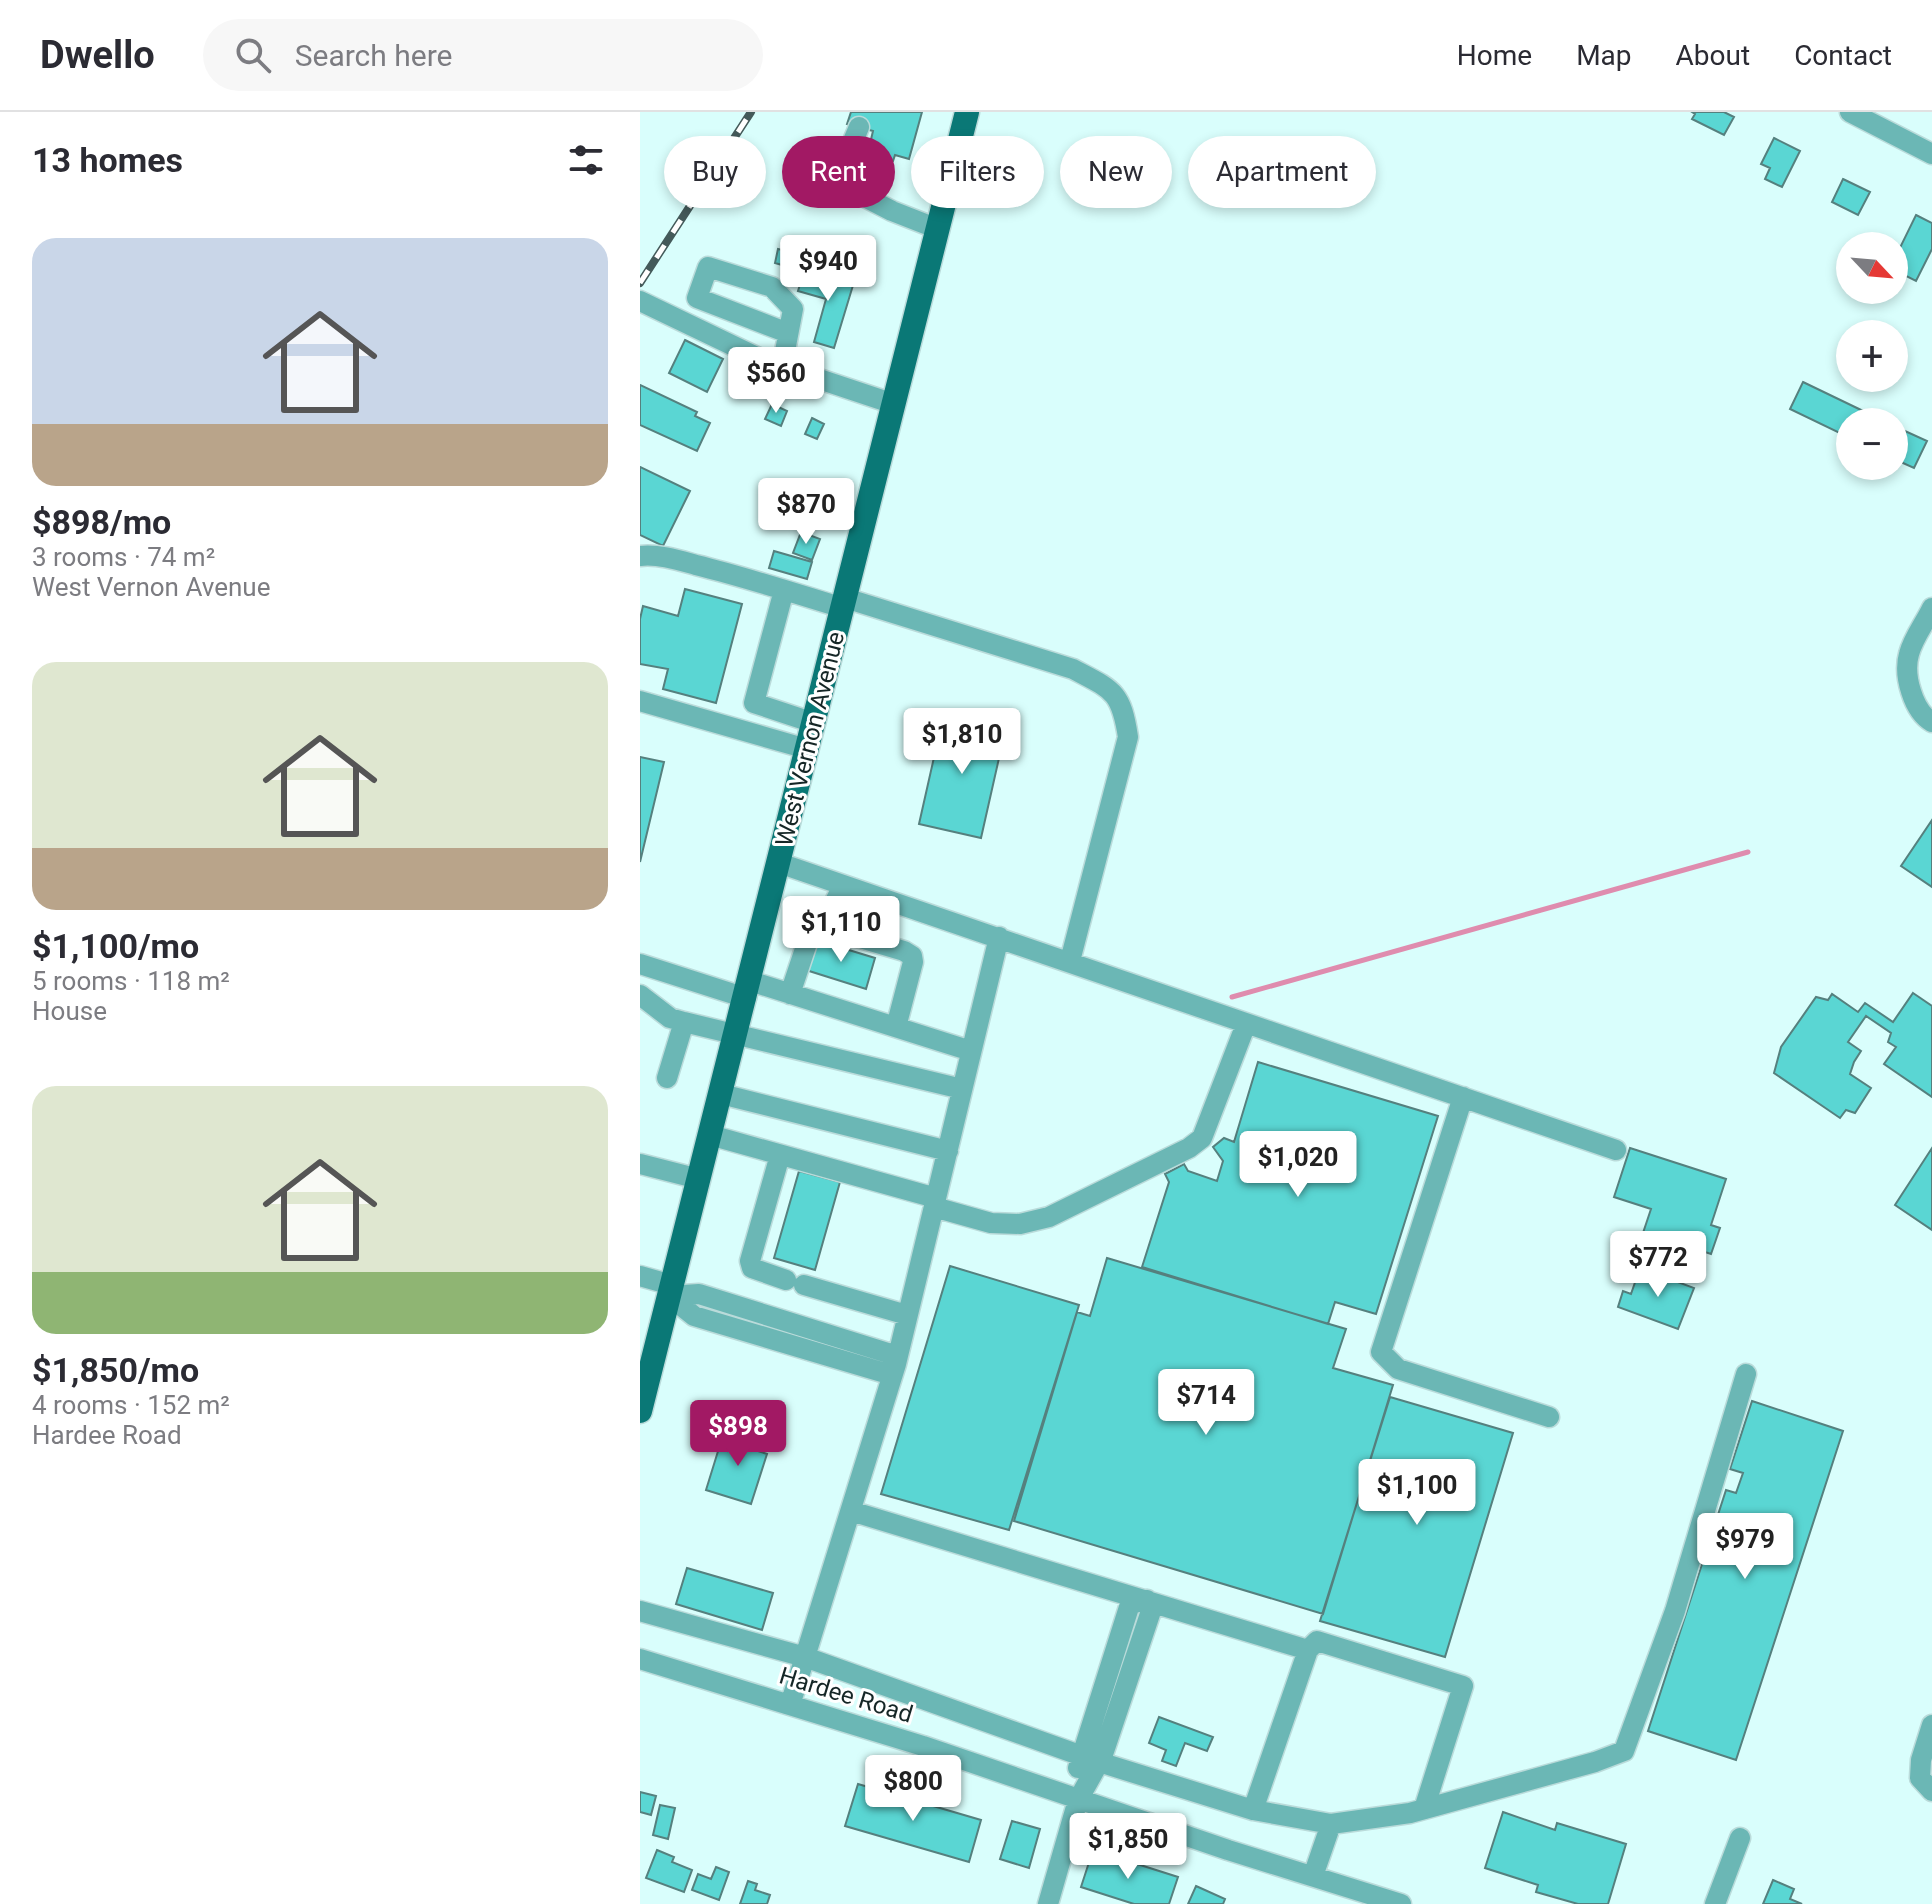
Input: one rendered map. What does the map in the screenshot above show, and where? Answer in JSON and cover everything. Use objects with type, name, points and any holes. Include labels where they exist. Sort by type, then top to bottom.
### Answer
[{"type":"main road","name":"West Vernon Avenue","points":[[641,1400],[646,1359],[670,1290],[748,990],[967,112]]},
{"type":"street","points":[[1850,112],[1932,154]]},
{"type":"street","points":[[859,127],[830,179],[892,211],[938,229]]},
{"type":"street","points":[[782,367],[793,309],[772,287],[708,267],[697,298],[788,333]]},
{"type":"street","points":[[640,301],[782,367],[894,404]]},
{"type":"street","points":[[640,556],[673,559],[844,603],[1073,669],[1105,686],[1123,706],[1128,737],[1070,961]]},
{"type":"street","points":[[784,590],[754,703],[814,723]]},
{"type":"street","points":[[1932,608],[1908,655],[1909,685],[1923,717],[1932,722]]},
{"type":"street","points":[[640,701],[807,749]]},
{"type":"street","points":[[779,863],[1616,1150]]},
{"type":"street","points":[[790,994],[809,937],[823,927],[843,885]]},
{"type":"street","points":[[823,927],[912,956],[896,1027]]},
{"type":"street","points":[[790,1705],[896,1364],[999,937]]},
{"type":"street","points":[[640,964],[748,990],[790,994],[971,1051]]},
{"type":"street","points":[[640,996],[670,1018],[962,1089]]},
{"type":"street","points":[[667,1078],[684,1022]]},
{"type":"street","points":[[710,1135],[991,1223],[1020,1224],[1049,1217],[1189,1148],[1202,1138],[1246,1024]]},
{"type":"street","points":[[721,1094],[948,1151]]},
{"type":"street","points":[[1463,1097],[1381,1352],[1398,1369],[1549,1417]]},
{"type":"street","points":[[780,1155],[750,1261],[752,1268],[907,1315]]},
{"type":"street","points":[[640,1164],[699,1179]]},
{"type":"street","points":[[640,1276],[670,1290],[694,1316],[885,1373],[896,1364]]},
{"type":"street","points":[[640,1611],[805,1657],[1090,1758],[1253,1810],[1331,1824],[1424,1809],[1595,1762],[1624,1751],[1675,1611],[1746,1374]]},
{"type":"street","points":[[851,1511],[1308,1650]]},
{"type":"street","points":[[1048,1904],[1090,1758],[1151,1611],[1147,1600]]},
{"type":"street","points":[[1253,1810],[1308,1650],[1317,1641],[1463,1686],[1424,1809]]},
{"type":"street","name":"Hardee Road","points":[[640,1659],[923,1746],[1078,1800],[1401,1904]]},
{"type":"street","points":[[1932,1725],[1921,1760],[1920,1778],[1932,1791]]},
{"type":"street","points":[[1313,1876],[1331,1824]]},
{"type":"street","points":[[1715,1904],[1740,1838]]},
{"type":"building","points":[[851,112],[922,112],[915,136],[911,136],[909,159],[895,155],[895,136],[872,136],[873,131],[847,124]]},
{"type":"building","points":[[1692,112],[1724,112],[1734,117],[1724,135],[1692,119],[1695,114]]},
{"type":"building","points":[[1774,138],[1800,151],[1782,187],[1765,179],[1770,168],[1761,164]]},
{"type":"building","points":[[1843,179],[1870,192],[1858,215],[1832,202]]},
{"type":"building","points":[[1916,215],[1932,223],[1932,249],[1916,281],[1908,277],[1908,232]]},
{"type":"building","points":[[778,249],[800,254],[796,269],[775,263]]},
{"type":"building","points":[[805,268],[854,282],[834,348],[814,342],[826,299],[798,291]]},
{"type":"building","points":[[685,340],[723,359],[707,392],[669,373]]},
{"type":"building","points":[[1803,382],[1857,408],[1836,408],[1836,431],[1790,409]]},
{"type":"building","points":[[640,385],[697,412],[695,416],[710,423],[697,451],[640,425]]},
{"type":"building","points":[[772,404],[787,411],[781,426],[765,419]]},
{"type":"building","points":[[812,418],[824,424],[817,439],[805,434]]},
{"type":"building","points":[[1908,432],[1927,441],[1914,468],[1908,465]]},
{"type":"building","points":[[640,467],[690,491],[663,546],[640,535]]},
{"type":"building","points":[[801,532],[820,539],[812,560],[793,553]]},
{"type":"building","points":[[774,551],[812,562],[807,579],[769,568]]},
{"type":"building","points":[[685,589],[742,604],[716,703],[663,689],[668,669],[640,664],[643,606],[678,616]]},
{"type":"building","points":[[944,713],[1006,727],[981,838],[919,824]]},
{"type":"building","points":[[640,757],[664,762],[640,862]]},
{"type":"building","points":[[1932,820],[1932,887],[1901,866]]},
{"type":"building","points":[[816,940],[875,958],[866,989],[806,970]]},
{"type":"building","points":[[1913,993],[1932,1006],[1932,1097],[1884,1064],[1896,1047],[1888,1042],[1891,1033],[1866,1016],[1848,1042],[1861,1051],[1850,1074],[1871,1088],[1855,1113],[1846,1110],[1840,1118],[1774,1073],[1781,1047],[1816,997],[1828,1000],[1832,994],[1858,1012],[1865,1003],[1893,1022]]},
{"type":"building","points":[[1258,1062],[1438,1116],[1376,1314],[1335,1302],[1328,1324],[1142,1267],[1169,1182],[1165,1174],[1184,1164],[1188,1171],[1217,1181],[1223,1161],[1213,1147],[1224,1138],[1234,1142]]},
{"type":"building","points":[[1630,1148],[1726,1179],[1711,1225],[1720,1228],[1711,1254],[1696,1249],[1687,1275],[1635,1257],[1651,1209],[1614,1197]]},
{"type":"building","points":[[1932,1148],[1932,1230],[1895,1205]]},
{"type":"building","points":[[799,1171],[840,1182],[815,1270],[774,1258]]},
{"type":"building","points":[[1107,1258],[1346,1329],[1333,1368],[1393,1385],[1323,1614],[1014,1521],[1077,1312],[1090,1316]]},
{"type":"building","points":[[950,1266],[1079,1305],[1009,1530],[881,1494]]},
{"type":"building","points":[[1640,1268],[1694,1288],[1678,1329],[1618,1307],[1623,1291],[1631,1294]]},
{"type":"building","points":[[1390,1397],[1513,1433],[1445,1657],[1320,1621]]},
{"type":"building","points":[[1752,1401],[1843,1431],[1736,1760],[1648,1731],[1726,1490],[1736,1493],[1743,1473],[1730,1469]]},
{"type":"building","points":[[735,1424],[755,1430],[749,1448],[767,1454],[751,1504],[706,1490],[719,1448],[727,1451]]},
{"type":"building","points":[[687,1568],[773,1593],[762,1630],[676,1604]]},
{"type":"building","points":[[1159,1717],[1213,1737],[1207,1751],[1185,1743],[1176,1766],[1162,1761],[1166,1750],[1149,1743]]},
{"type":"building","points":[[858,1784],[981,1820],[969,1862],[845,1826]]},
{"type":"building","points":[[640,1792],[656,1796],[651,1815],[640,1812]]},
{"type":"building","points":[[660,1805],[675,1808],[668,1839],[653,1835]]},
{"type":"building","points":[[1503,1812],[1555,1830],[1557,1823],[1626,1844],[1608,1904],[1578,1904],[1536,1892],[1538,1885],[1485,1868]]},
{"type":"building","points":[[1012,1821],[1040,1829],[1029,1868],[1000,1859]]},
{"type":"building","points":[[657,1850],[674,1857],[672,1862],[692,1870],[684,1892],[646,1878]]},
{"type":"building","points":[[1093,1850],[1178,1877],[1169,1904],[1134,1904],[1081,1887]]},
{"type":"building","points":[[716,1867],[729,1872],[719,1900],[692,1890],[698,1874],[711,1879]]},
{"type":"building","points":[[1773,1880],[1794,1889],[1790,1899],[1802,1904],[1763,1904]]},
{"type":"building","points":[[748,1881],[757,1884],[755,1890],[770,1895],[767,1904],[740,1904]]},
{"type":"building","points":[[1196,1886],[1225,1899],[1223,1904],[1188,1904]]},
{"type":"waterway","points":[[1232,997],[1748,852]]},
{"type":"railway","points":[[640,283],[751,112]]}]
